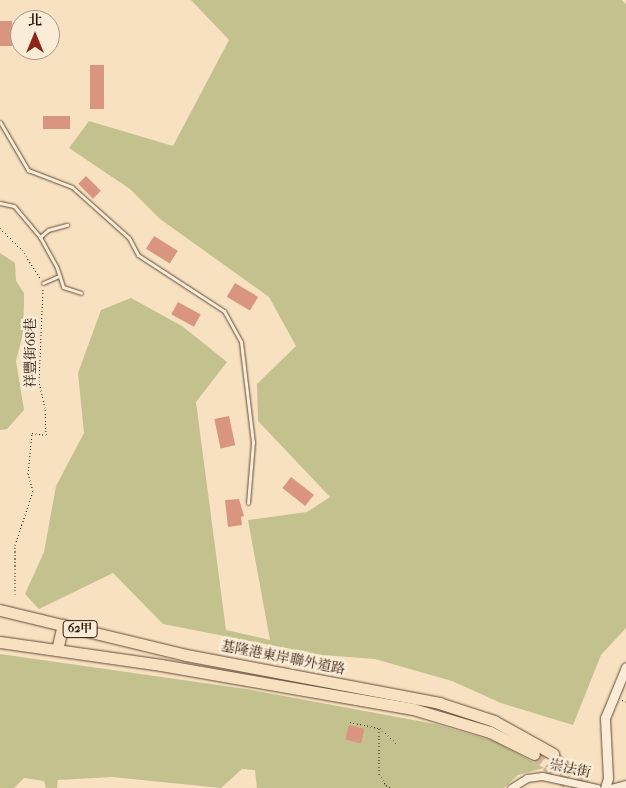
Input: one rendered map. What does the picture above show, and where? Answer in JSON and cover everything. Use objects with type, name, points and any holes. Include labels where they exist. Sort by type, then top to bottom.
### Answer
[{"type":"highway","name":"基隆港東岸聯外道路","points":[[0,610],[311,685],[438,709],[492,726],[552,754]]},
{"type":"highway","points":[[57,650],[63,625]]},
{"type":"highway","name":"基隆港東岸聯外道路","points":[[0,642],[311,685]]},
{"type":"highway","name":"基隆港東岸聯外道路","points":[[492,726],[534,754]]},
{"type":"street","points":[[605,788],[608,778],[605,718],[626,667]]},
{"type":"street","name":"崇法街","points":[[511,788],[528,778],[542,776],[597,788]]},
{"type":"street","points":[[611,788],[622,786]]},
{"type":"lane","points":[[0,122],[28,170],[72,188],[129,238],[138,255],[224,311],[241,342],[253,442],[248,503]]},
{"type":"lane","points":[[0,203],[14,206],[40,237],[59,276],[62,287],[81,292]]},
{"type":"lane","points":[[40,237],[48,230],[68,225]]},
{"type":"lane","points":[[43,284],[59,276]]},
{"type":"path","points":[[0,228],[22,250],[43,284]]},
{"type":"path","name":"祥豐街68巷","points":[[15,594],[15,545],[33,491],[28,468],[32,433],[46,434],[45,408],[39,381],[43,284]]},
{"type":"path","points":[[350,722],[379,728],[396,743]]},
{"type":"path","points":[[379,728],[379,774],[386,785],[391,788]]},
{"type":"shaded area","points":[[191,0],[622,0],[626,4],[626,628],[601,655],[573,725],[501,703],[452,681],[375,659],[322,655],[163,624],[113,573],[39,609],[25,594],[44,552],[56,486],[84,433],[78,373],[101,310],[131,298],[182,326],[227,362],[196,402],[226,630],[270,640],[248,520],[307,512],[330,497],[258,421],[257,384],[296,346],[269,297],[160,219],[130,189],[69,148],[89,121],[173,146],[229,40]]},
{"type":"shaded area","points":[[0,253],[15,263],[16,281],[24,293],[23,333],[16,361],[24,410],[7,429],[0,430]]},
{"type":"shaded area","points":[[0,654],[246,689],[435,724],[494,741],[544,768],[518,775],[504,788],[257,788],[255,770],[242,769],[221,788],[112,777],[58,780],[57,788],[46,788],[44,781],[24,778],[14,788],[0,788]]},
{"type":"building","points":[[0,21],[10,21],[10,46],[0,46]]},
{"type":"building","points":[[90,65],[104,65],[104,109],[90,109]]},
{"type":"building","points":[[43,116],[70,116],[70,129],[43,129]]},
{"type":"building","points":[[86,176],[101,191],[93,199],[78,184]]},
{"type":"building","points":[[154,236],[178,251],[170,264],[146,249]]},
{"type":"building","points":[[235,283],[258,297],[250,311],[227,297]]},
{"type":"building","points":[[178,302],[201,315],[194,327],[171,314]]},
{"type":"building","points":[[229,416],[235,445],[221,448],[214,419]]},
{"type":"building","points":[[291,477],[314,495],[305,506],[282,488]]},
{"type":"building","points":[[239,499],[244,516],[241,517],[242,525],[228,527],[225,500]]},
{"type":"building","points":[[349,725],[365,729],[361,743],[345,740]]},
{"type":"tunnel","points":[[534,754],[572,788]]},
{"type":"tunnel","points":[[553,754],[589,788]]}]
